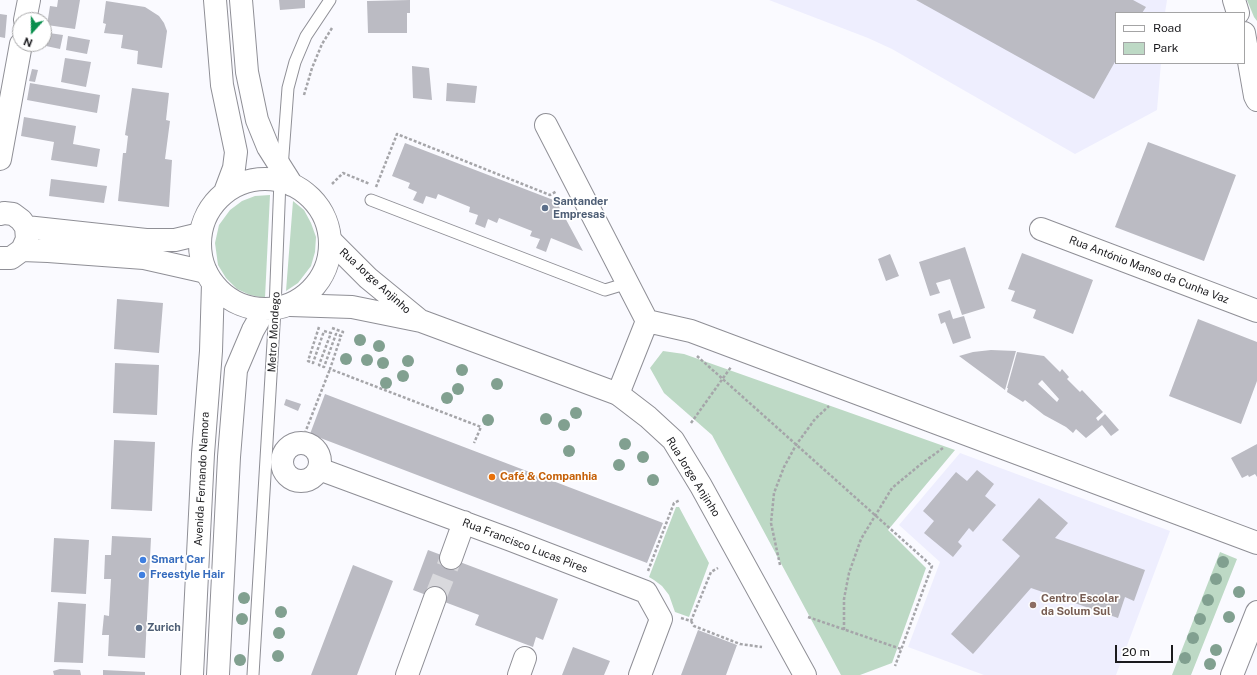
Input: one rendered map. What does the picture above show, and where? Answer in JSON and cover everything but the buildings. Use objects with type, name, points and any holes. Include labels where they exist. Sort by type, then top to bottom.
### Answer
[{"type":"street","points":[[27,12],[29,0]]},
{"type":"street","name":"Avenida Fernando Namora","points":[[215,0],[222,85],[236,152],[234,168],[225,192]]},
{"type":"street","points":[[218,675],[229,457],[236,370],[253,330],[277,308],[304,297],[316,285],[325,271],[329,256],[330,240],[328,226],[323,213],[314,201],[285,178],[268,147],[257,120],[247,72],[241,0]]},
{"type":"street","points":[[1234,0],[1238,12]]},
{"type":"street","points":[[1245,27],[1257,41]]},
{"type":"street","points":[[1245,39],[1257,100]]},
{"type":"street","points":[[0,159],[20,52]]},
{"type":"street","points":[[546,125],[647,321],[618,394]]},
{"type":"street","name":"Avenida Fernando Namora","points":[[192,675],[203,454],[211,351],[209,278],[200,253],[200,234],[205,218],[213,204],[225,192],[242,183],[254,180],[285,178]]},
{"type":"street","points":[[0,214],[13,214],[20,220],[26,227],[28,239],[22,250],[11,258],[0,258]]},
{"type":"street","points":[[26,227],[146,240],[175,240],[200,234]]},
{"type":"street","name":"Rua António Manso da Cunha Vaz","points":[[1041,229],[1257,311]]},
{"type":"street","name":"Rua Jorge Anjinho","points":[[330,240],[368,278],[421,321]]},
{"type":"street","points":[[22,250],[144,258],[209,278]]},
{"type":"street","name":"Avenida Fernando Namora","points":[[209,278],[227,297],[245,306],[277,308]]},
{"type":"street","name":"Rua Jorge Anjinho","points":[[277,308],[352,307],[421,321],[618,394],[648,417],[672,440],[701,486],[805,675]]},
{"type":"street","points":[[647,321],[699,334],[1257,543]]},
{"type":"street","points":[[302,443],[309,444],[315,448],[319,454],[319,469],[316,475],[310,479],[296,481],[285,473],[282,466],[282,459],[288,447],[294,444],[302,443]]},
{"type":"street","name":"Rua Francisco Lucas Pires","points":[[319,469],[464,522],[646,592],[661,619]]},
{"type":"street","points":[[450,558],[464,522]]},
{"type":"street","points":[[406,675],[435,598]]},
{"type":"street","points":[[1232,675],[1257,612]]},
{"type":"street","points":[[640,675],[661,619]]},
{"type":"lane","name":"Metro Mondego","points":[[253,675],[285,178],[288,88],[295,62],[306,36],[330,0]]},
{"type":"lane","points":[[371,200],[605,290],[628,283]]},
{"type":"path","points":[[304,98],[312,68],[322,44],[333,25]]},
{"type":"path","points":[[371,200],[397,134],[550,195]]},
{"type":"path","points":[[332,184],[343,173],[376,187]]},
{"type":"path","points":[[320,325],[308,360],[313,363],[324,331],[331,333],[319,365],[324,366],[336,334],[341,336]]},
{"type":"path","points":[[302,443],[343,332]]},
{"type":"path","points":[[691,351],[932,566],[895,666]]},
{"type":"path","points":[[691,423],[731,366]]},
{"type":"path","points":[[330,369],[481,427],[474,444]]},
{"type":"path","points":[[780,564],[771,524],[774,493],[784,467],[796,445],[815,419],[831,403]]},
{"type":"path","points":[[844,630],[844,599],[849,573],[861,538],[892,488],[946,446]]},
{"type":"path","points":[[641,590],[674,503],[680,500]]},
{"type":"path","points":[[691,621],[711,572],[718,568]]},
{"type":"path","points":[[661,619],[672,614],[691,621],[694,626],[740,644],[762,647]]},
{"type":"path","points":[[808,617],[901,649]]},
{"type":"shaded area","points":[[769,0],[1167,0],[1165,12],[1115,12],[1115,64],[1161,64],[1157,110],[1075,154],[892,49],[868,38]]},
{"type":"shaded area","name":"Centro Escolar da Solum Sul","points":[[960,453],[1170,531],[1116,675],[984,675],[908,647],[940,562],[899,525]]},
{"type":"green space","points":[[1247,0],[1257,0],[1257,21],[1254,17]]},
{"type":"green space","points":[[270,195],[265,298],[250,295],[237,289],[226,278],[218,265],[215,243],[219,225],[230,210],[242,201],[255,196]]},
{"type":"green space","points":[[293,201],[304,210],[311,223],[316,237],[315,252],[311,266],[298,283],[286,291]]},
{"type":"green space","points":[[663,351],[684,354],[955,450],[888,530],[926,568],[892,663],[860,675],[841,675],[712,435],[664,393],[650,368]]},
{"type":"green space","points":[[676,507],[679,507],[709,563],[689,617],[675,612],[669,595],[662,586],[649,577]]},
{"type":"green space","points":[[1220,552],[1237,559],[1191,675],[1172,675]]},
{"type":"tunnel","points":[[435,598],[451,558]]},
{"type":"place","name":"Santander Empresas","points":[[545,208]]},
{"type":"place","name":"Café & Companhia","points":[[492,477]]},
{"type":"place","name":"Smart Car","points":[[143,560]]},
{"type":"place","name":"Freestyle Hair","points":[[142,575]]},
{"type":"place","name":"Centro Escolar da Solum Sul","points":[[1033,605]]},
{"type":"place","name":"Zurich","points":[[139,628]]}]
